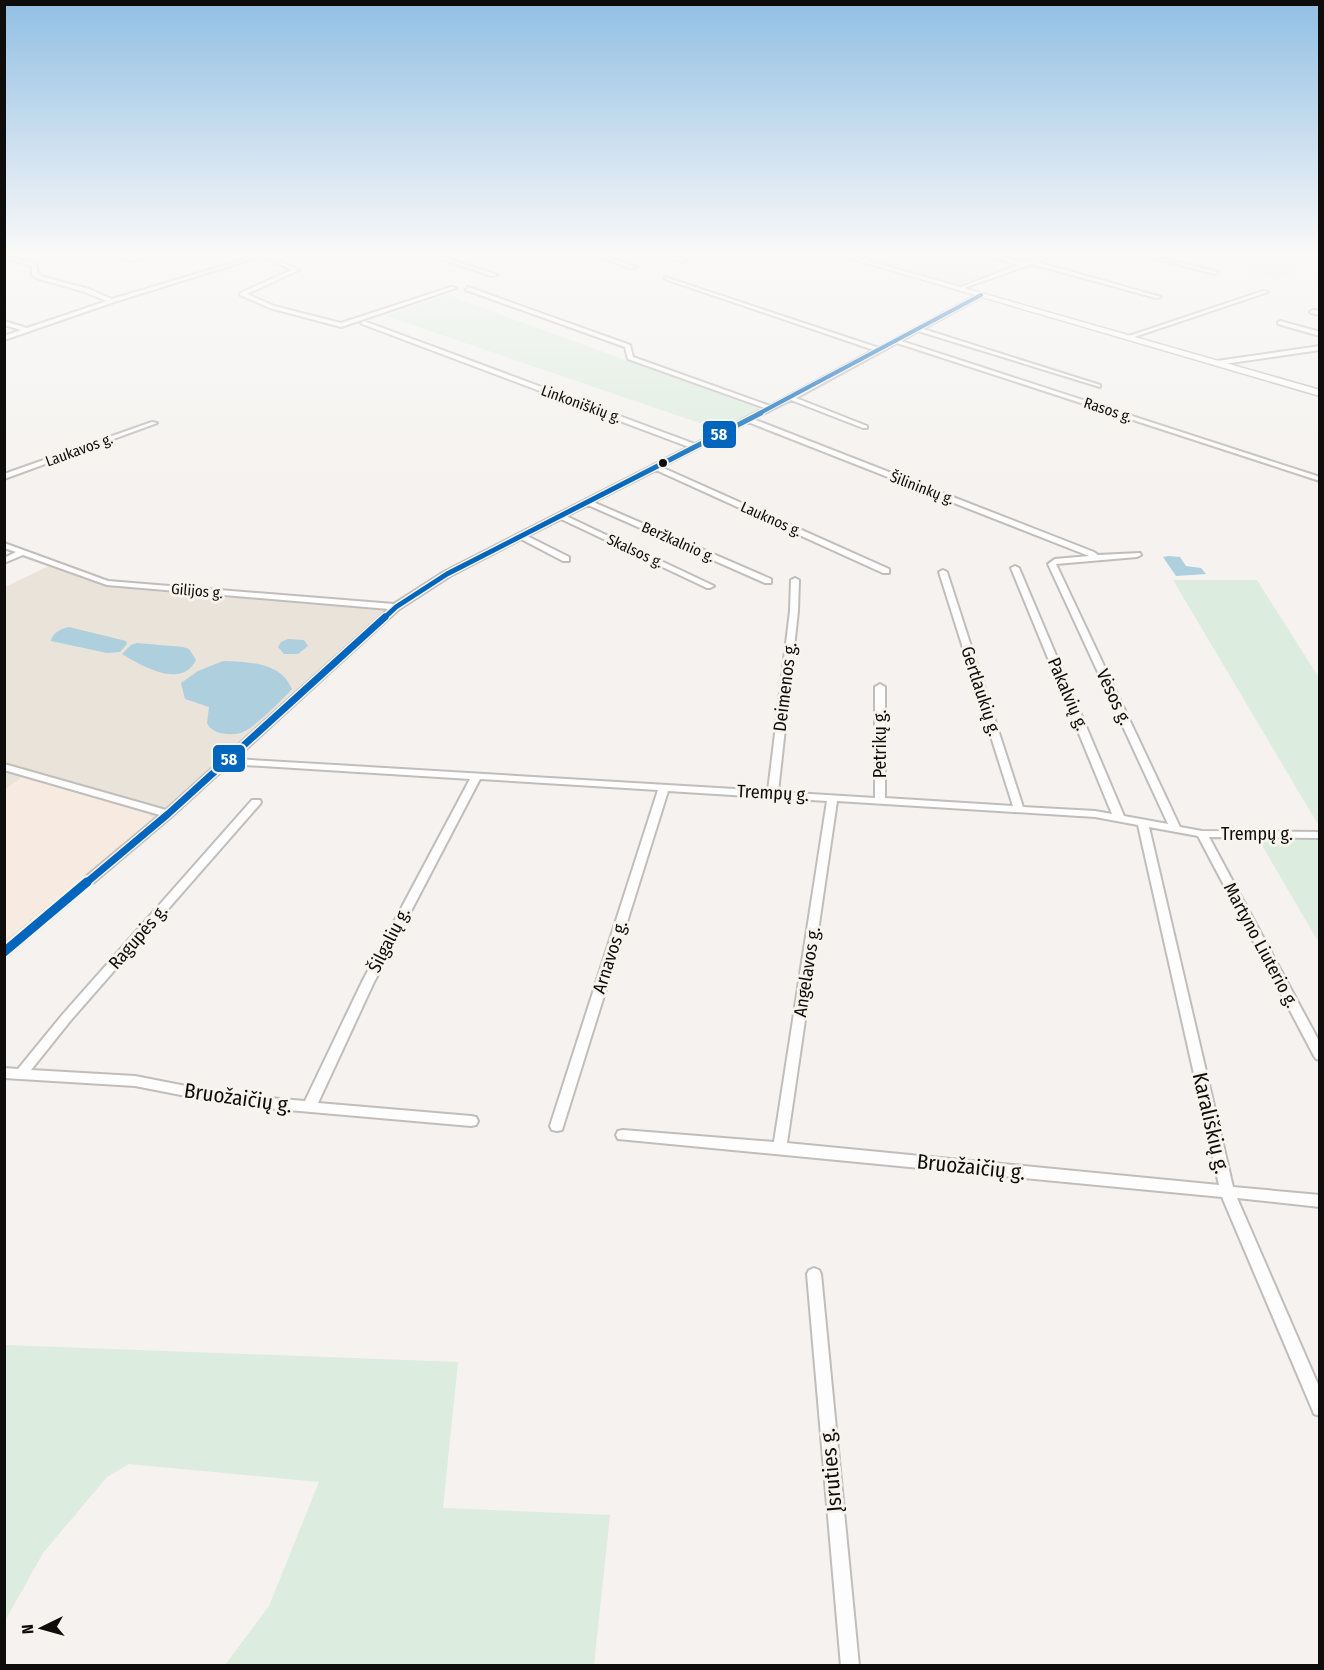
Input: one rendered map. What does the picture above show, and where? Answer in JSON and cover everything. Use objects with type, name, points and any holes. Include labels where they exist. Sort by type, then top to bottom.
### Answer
[{"type":"main road","points":[[1118,334],[1320,393]]},
{"type":"street","name":"Linkoniškių g.","points":[[393,334],[696,447]]},
{"type":"street","points":[[593,334],[627,346],[630,358],[770,408]]},
{"type":"street","points":[[832,334],[879,350]]},
{"type":"street","points":[[4,952],[168,814],[396,607],[447,574],[749,420],[909,334]]},
{"type":"street","points":[[933,334],[1098,386]]},
{"type":"street","points":[[1129,337],[1138,334]]},
{"type":"street","name":"Rasos g.","points":[[897,341],[1320,479]]},
{"type":"street","points":[[1217,363],[1320,348]]},
{"type":"street","points":[[791,398],[865,427]]},
{"type":"street","name":"Šilininkų g.","points":[[749,420],[1095,557]]},
{"type":"street","name":"Laukavos g.","points":[[4,477],[154,423]]},
{"type":"street","name":"Lauknos g.","points":[[656,467],[886,571]]},
{"type":"street","name":"Beržkalnio g.","points":[[588,502],[768,581]]},
{"type":"street","name":"Skalsos g.","points":[[561,516],[710,586]]},
{"type":"street","points":[[521,536],[566,559]]},
{"type":"street","name":"Gilijos g.","points":[[4,545],[107,583],[396,607]]},
{"type":"street","points":[[4,561],[22,552]]},
{"type":"street","points":[[1095,557],[1137,555]]},
{"type":"street","name":"Vėsos g.","points":[[1095,557],[1055,561],[1052,564],[1176,830]]},
{"type":"street","name":"Pakalvių g.","points":[[1015,568],[1120,820]]},
{"type":"street","name":"Gertlaukių g.","points":[[943,572],[1019,809]]},
{"type":"street","name":"Deimenos g.","points":[[773,794],[794,611],[795,580]]},
{"type":"street","name":"Petrikų g.","points":[[880,687],[880,800]]},
{"type":"street","name":"Trempų g.","points":[[226,761],[1095,814],[1143,825],[1202,834],[1320,835]]},
{"type":"street","points":[[4,767],[168,814]]},
{"type":"street","name":"Šilgalių g.","points":[[309,1107],[339,1039],[384,949],[476,777]]},
{"type":"street","name":"Arnavos g.","points":[[557,1126],[664,787]]},
{"type":"street","name":"Angelavos g.","points":[[780,1148],[833,797]]},
{"type":"street","name":"Ragupės g.","points":[[21,1074],[256,802]]},
{"type":"street","name":"Karališkių g.","points":[[1143,825],[1227,1192],[1320,1409]]},
{"type":"street","name":"Martyno Liuterio g.","points":[[1202,834],[1320,1056]]},
{"type":"street","name":"Bruožaičių g.","points":[[4,1073],[135,1081],[209,1097],[471,1121]]},
{"type":"street","name":"Bruožaičių g.","points":[[623,1135],[780,1148],[1320,1201]]},
{"type":"street","name":"Įsruties g.","points":[[814,1274],[850,1665]]},
{"type":"shaded area","points":[[51,565],[110,586],[386,610],[154,820],[146,812],[22,777],[5,790],[5,587]]},
{"type":"shaded area","points":[[22,777],[146,812],[154,820],[5,945],[5,790]]},
{"type":"green space","points":[[439,334],[554,334],[763,410],[720,430]]},
{"type":"green space","points":[[1173,580],[1257,580],[1319,678],[1319,826]]},
{"type":"green space","points":[[1320,839],[1319,943],[1259,840]]},
{"type":"green space","points":[[5,1345],[458,1362],[443,1508],[610,1515],[594,1665],[225,1665],[269,1606],[319,1482],[129,1464],[107,1477],[43,1553],[5,1621]]},
{"type":"water","points":[[1163,557],[1180,557],[1186,566],[1201,568],[1206,574],[1176,576]]},
{"type":"water","points":[[69,627],[126,641],[127,644],[120,652],[107,653],[51,641],[58,631]]},
{"type":"water","points":[[288,639],[304,640],[308,646],[298,654],[284,654],[278,647],[281,642]]},
{"type":"water","points":[[137,643],[183,647],[189,649],[196,660],[190,669],[181,673],[160,672],[122,654],[131,645]]},
{"type":"water","points":[[223,661],[263,665],[280,673],[292,689],[263,718],[245,731],[229,734],[218,732],[207,723],[209,707],[185,699],[181,683],[198,671]]},
{"type":"transit line","name":"58","points":[[4,952],[168,814],[396,607],[447,574],[817,384],[909,334]]}]
